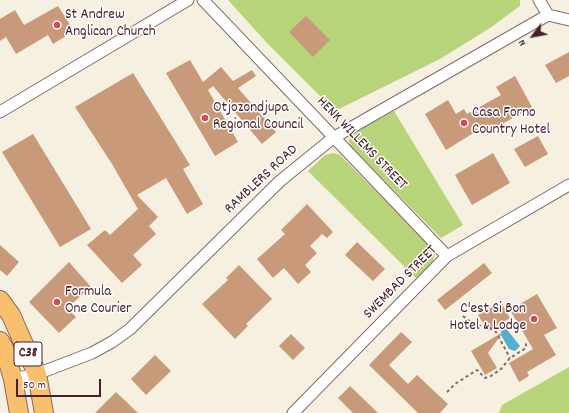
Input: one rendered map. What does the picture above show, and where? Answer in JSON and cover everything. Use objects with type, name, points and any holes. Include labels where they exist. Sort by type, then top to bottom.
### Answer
[{"type":"main road","name":"C38","points":[[0,300],[11,315],[37,374],[44,413]]},
{"type":"main road","name":"C38","points":[[0,341],[4,348],[13,379],[19,413]]},
{"type":"street","points":[[0,112],[188,0]]},
{"type":"street","name":"HENK WILLEMS STREET","points":[[203,0],[333,138],[448,256]]},
{"type":"street","points":[[539,0],[548,15],[569,20]]},
{"type":"street","name":"RAMBLERS ROAD","points":[[13,379],[37,374],[92,353],[112,342],[130,329],[280,181],[333,138],[548,15]]},
{"type":"street","name":"SWEMBAD STREET","points":[[293,413],[448,256],[569,185]]},
{"type":"path","points":[[463,316],[473,324],[490,328],[496,332],[510,358]]},
{"type":"path","points":[[447,392],[455,384],[477,370],[485,378],[491,376],[501,369],[510,358],[526,348],[526,344],[529,342]]},
{"type":"green space","points":[[228,0],[520,0],[520,6],[490,28],[440,59],[335,111],[268,44]]},
{"type":"green space","points":[[394,111],[463,225],[441,238],[351,147],[349,142],[350,135]]},
{"type":"green space","points":[[334,153],[340,155],[433,248],[435,254],[433,262],[417,279],[308,171],[325,155]]},
{"type":"green space","points":[[569,367],[569,413],[499,413],[502,405]]},
{"type":"water","points":[[505,327],[520,346],[515,351],[509,349],[501,335],[501,328]]},
{"type":"building","points":[[58,6],[74,31],[53,44],[48,35],[16,54],[6,37],[0,41],[0,19],[15,10],[24,25]]},
{"type":"building","points":[[306,16],[330,40],[313,57],[289,32]]},
{"type":"building","points":[[569,52],[569,76],[556,83],[545,65]]},
{"type":"building","points":[[190,60],[203,82],[221,67],[233,81],[252,70],[256,76],[238,88],[276,132],[262,144],[213,86],[208,90],[238,142],[215,156],[166,73]]},
{"type":"building","points":[[133,73],[190,165],[183,169],[203,204],[187,214],[166,178],[137,195],[158,217],[149,226],[156,234],[133,255],[142,265],[122,283],[87,245],[105,230],[110,235],[138,209],[112,164],[75,107]]},
{"type":"building","points":[[515,76],[532,107],[488,132],[485,126],[446,150],[425,114],[448,100],[456,114],[464,109],[467,114],[501,95],[496,87]]},
{"type":"building","points":[[33,134],[91,229],[60,247],[2,152]]},
{"type":"building","points":[[538,136],[548,154],[525,167],[514,149]]},
{"type":"building","points":[[493,153],[510,183],[472,205],[455,175]]},
{"type":"building","points":[[307,204],[333,232],[327,238],[322,234],[310,246],[317,253],[305,265],[311,272],[298,284],[284,268],[273,278],[257,259],[285,234],[281,230]]},
{"type":"building","points":[[357,242],[385,269],[373,281],[345,255]]},
{"type":"building","points":[[0,245],[19,262],[7,276],[0,270]]},
{"type":"building","points":[[69,262],[91,287],[67,308],[76,317],[59,333],[29,302]]},
{"type":"building","points":[[484,263],[492,273],[445,310],[437,300]]},
{"type":"building","points":[[239,265],[272,299],[246,324],[248,326],[235,339],[202,304],[228,280],[226,278]]},
{"type":"building","points":[[537,294],[557,328],[544,335],[556,355],[527,372],[529,376],[519,382],[509,363],[533,349],[510,310]]},
{"type":"building","points":[[501,302],[510,318],[488,331],[478,315]]},
{"type":"building","points":[[401,332],[412,342],[389,365],[408,384],[417,375],[448,404],[440,413],[418,413],[369,365]]},
{"type":"building","points":[[503,332],[488,353],[497,368],[485,375],[471,351]]},
{"type":"building","points":[[291,334],[305,348],[293,360],[279,346]]},
{"type":"building","points":[[155,355],[171,371],[146,395],[131,379]]},
{"type":"building","points":[[350,386],[378,413],[353,413],[338,398]]},
{"type":"building","points":[[116,392],[138,413],[95,413]]},
{"type":"place","name":"St Andrew Anglican Church","points":[[57,25]]},
{"type":"place","name":"Otjozondjupa Regional Council","points":[[205,118]]},
{"type":"place","name":"Casa Forno Country Hotel","points":[[464,123]]},
{"type":"place","name":"Formula One Courier","points":[[57,302]]},
{"type":"place","name":"C'est Si Bon Hotel & Lodge","points":[[534,319]]}]
